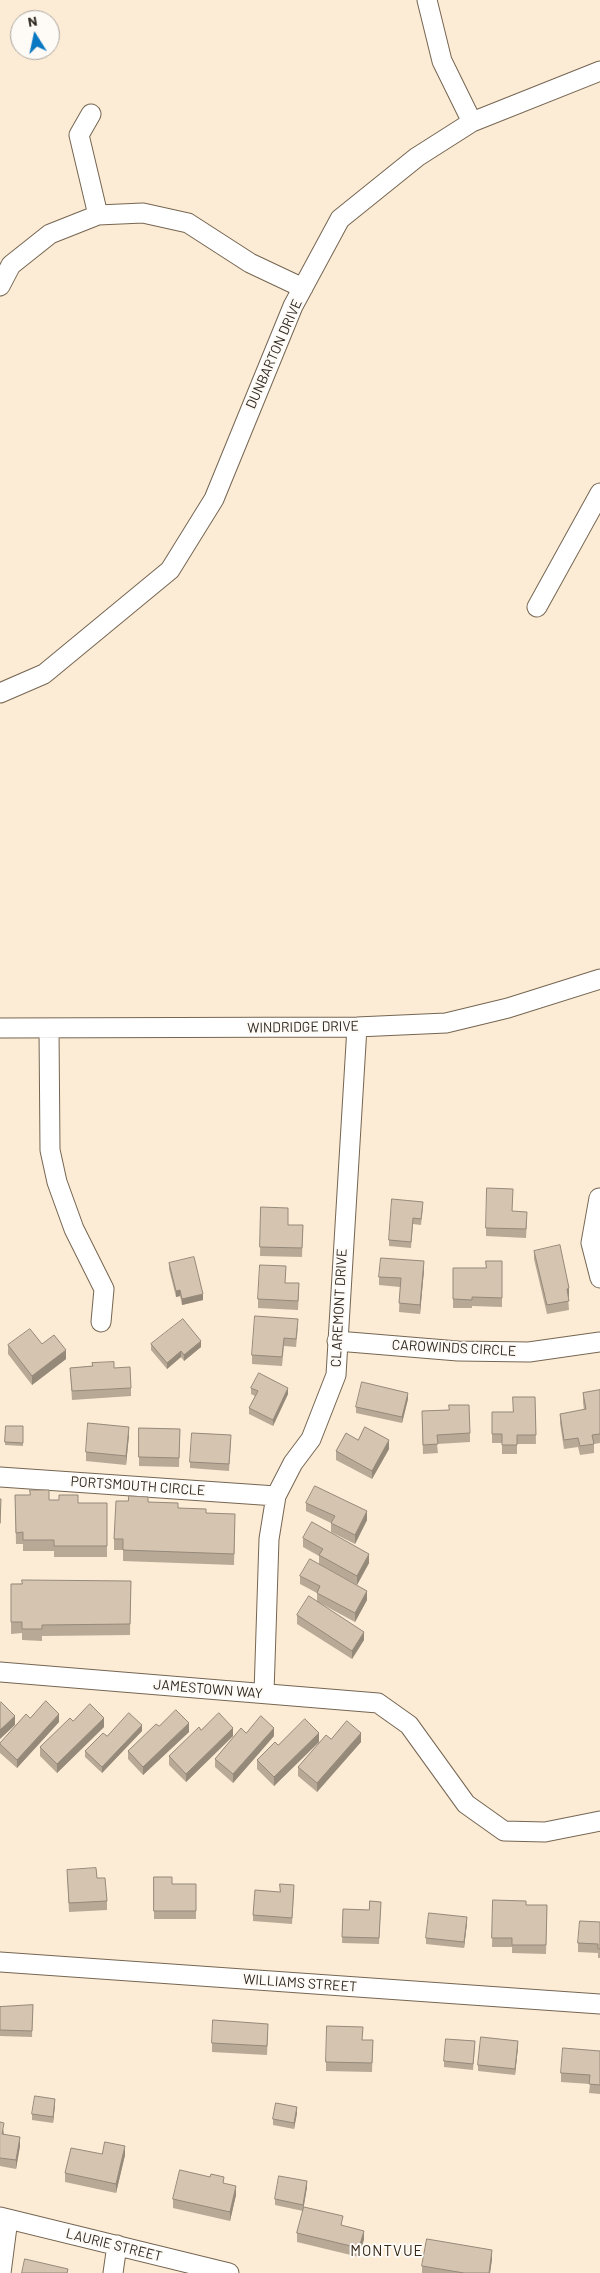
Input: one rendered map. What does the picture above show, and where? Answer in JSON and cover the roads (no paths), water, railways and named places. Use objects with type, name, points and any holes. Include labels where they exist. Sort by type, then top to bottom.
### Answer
[{"type":"street","points":[[427,0],[442,61],[472,122]]},
{"type":"street","name":"DUNBARTON DRIVE","points":[[0,692],[44,674],[170,570],[214,499],[244,421],[293,306],[340,219],[417,157],[472,122],[600,71]]},
{"type":"street","points":[[91,114],[78,135],[98,215]]},
{"type":"street","points":[[0,286],[11,266],[50,234],[98,215],[143,213],[188,223],[250,263],[303,288]]},
{"type":"street","points":[[537,607],[600,493]]},
{"type":"street","name":"WINDRIDGE DRIVE","points":[[0,1028],[357,1027],[446,1023],[508,1008],[600,980]]},
{"type":"street","name":"CLAREMONT DRIVE","points":[[264,1693],[269,1539],[276,1496],[293,1463],[311,1439],[336,1375],[357,1027]]},
{"type":"street","points":[[49,1029],[50,1150],[57,1182],[74,1229],[104,1289],[101,1322]]},
{"type":"street","points":[[599,1198],[591,1243],[600,1278]]},
{"type":"street","name":"CAROWINDS CIRCLE","points":[[337,1341],[458,1351],[529,1352],[600,1342]]},
{"type":"street","name":"PORTSMOUTH CIRCLE","points":[[0,1477],[276,1496]]},
{"type":"street","name":"JAMESTOWN WAY","points":[[0,1672],[378,1703],[409,1725],[466,1804],[504,1831],[544,1832],[600,1822]]},
{"type":"street","name":"WILLIAMS STREET","points":[[0,1962],[600,2004]]},
{"type":"street","points":[[1,2273],[4,2218]]},
{"type":"street","name":"LAURIE STREET","points":[[4,2218],[229,2273]]},
{"type":"street","points":[[113,2273],[117,2245]]},
{"type":"district","name":"MONTVUE","points":[[387,2251]]}]
